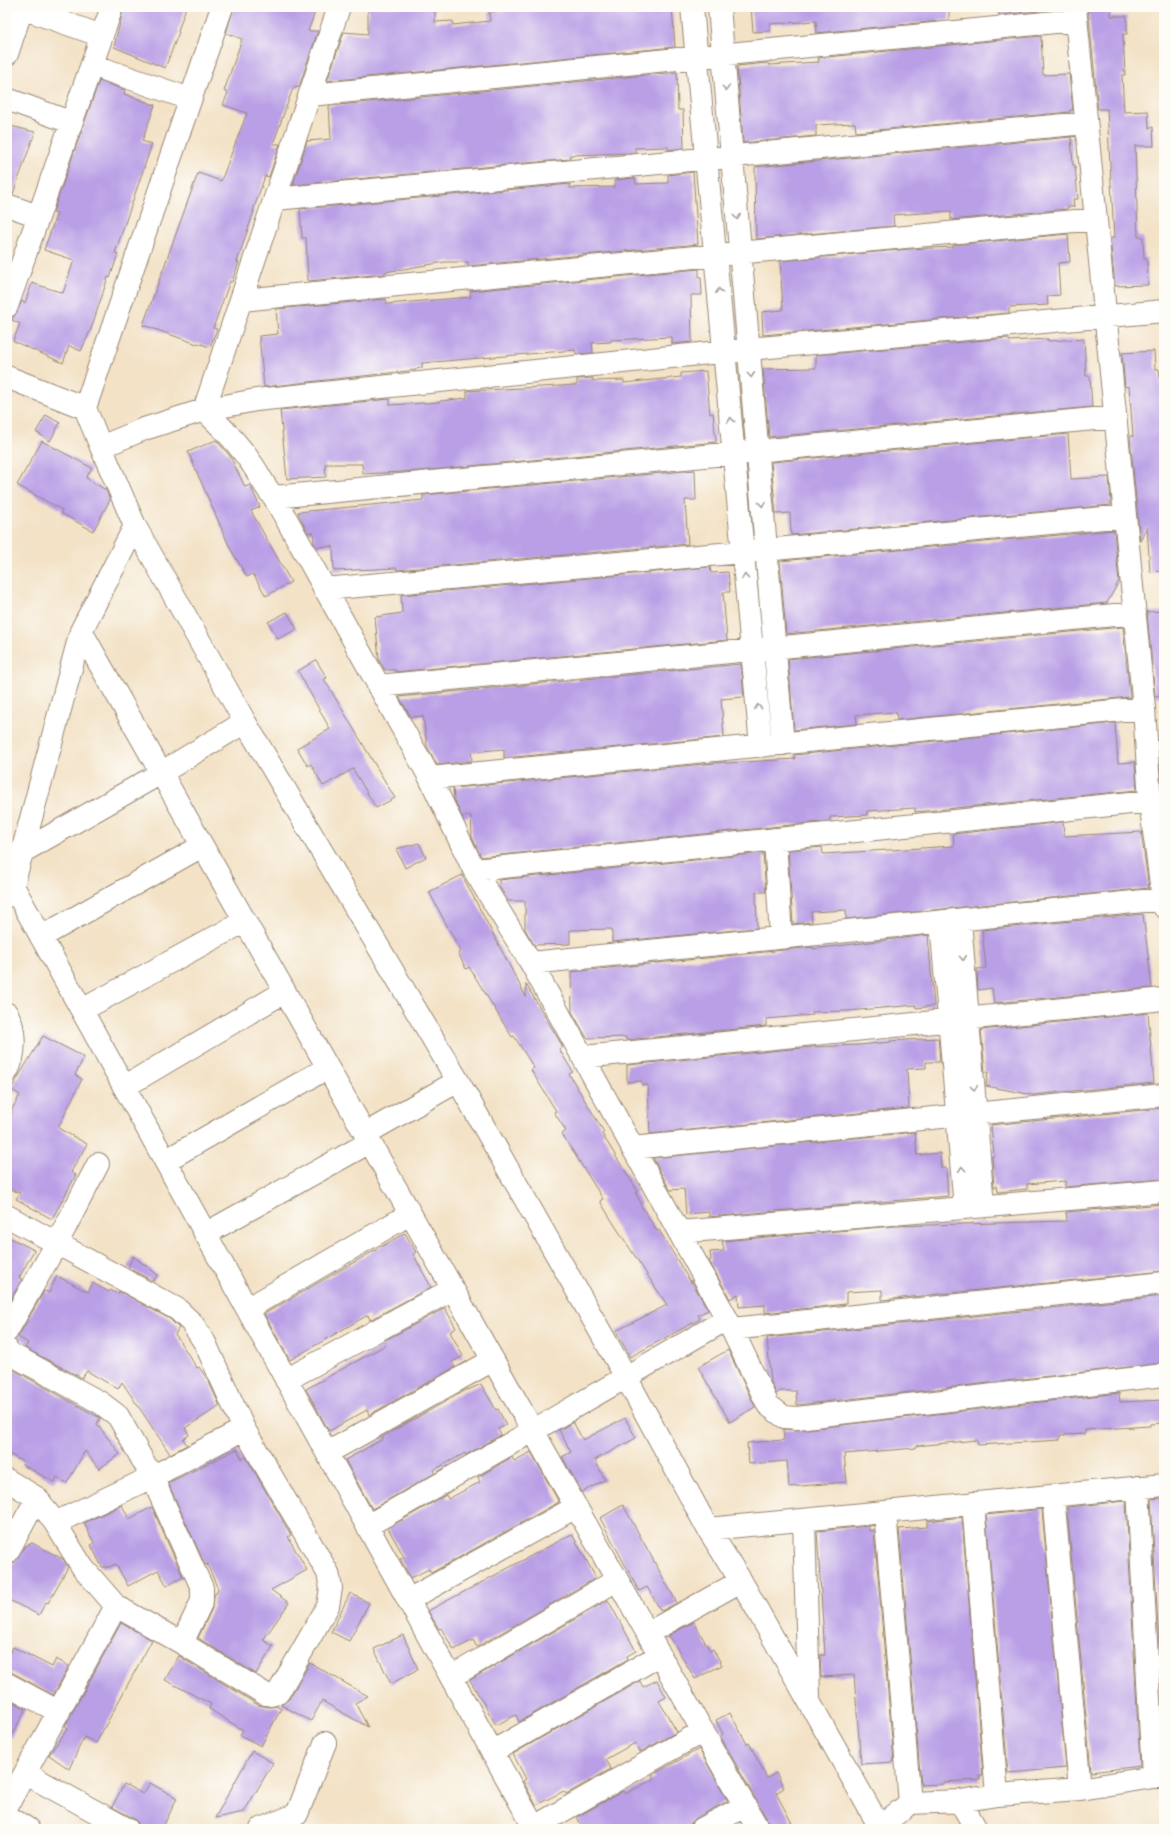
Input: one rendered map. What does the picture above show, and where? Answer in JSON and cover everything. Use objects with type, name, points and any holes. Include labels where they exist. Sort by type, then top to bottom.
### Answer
[{"type":"street","points":[[7,306],[70,122],[112,7]]},
{"type":"street","points":[[222,7],[85,408],[135,526],[245,722],[458,1081],[626,1377],[708,1529],[741,1581],[810,1702],[879,1828],[910,1803],[960,1801],[997,1795],[1080,1789],[1158,1777],[1138,1487]]},
{"type":"street","points":[[204,410],[340,7]]},
{"type":"street","points":[[692,7],[752,650],[772,745]]},
{"type":"street","points":[[719,7],[774,648],[772,745]]},
{"type":"street","points":[[7,54],[20,8],[102,36]]},
{"type":"street","points":[[310,95],[696,57],[1075,13],[1135,613],[1144,708],[1150,801],[1164,903],[950,921],[531,963]]},
{"type":"street","points":[[92,65],[190,99]]},
{"type":"street","points":[[7,99],[70,122]]},
{"type":"street","points":[[275,199],[1086,123]]},
{"type":"street","points":[[7,205],[38,216]]},
{"type":"street","points":[[241,300],[1096,219]]},
{"type":"street","points":[[101,447],[144,429],[204,410],[256,400],[748,349],[1164,311]]},
{"type":"street","points":[[7,377],[85,408]]},
{"type":"street","points":[[204,410],[231,436],[253,465],[268,492],[274,498],[430,778],[474,870],[531,963],[730,1324],[768,1405],[784,1417],[797,1418],[1164,1375]]},
{"type":"street","points":[[274,498],[1115,417]]},
{"type":"street","points":[[324,589],[766,550],[1125,516]]},
{"type":"street","points":[[135,526],[80,632],[22,852],[10,891],[41,937],[82,1010],[534,1828],[703,1731]]},
{"type":"street","points":[[378,686],[1135,613]]},
{"type":"street","points":[[80,632],[758,1829]]},
{"type":"street","points":[[430,778],[1144,708]]},
{"type":"street","points":[[22,852],[161,773],[245,722]]},
{"type":"street","points":[[474,870],[1150,801]]},
{"type":"street","points":[[775,839],[781,938]]},
{"type":"street","points":[[41,937],[202,846]]},
{"type":"street","points":[[82,1010],[245,921]]},
{"type":"street","points":[[950,921],[974,1207]]},
{"type":"street","points":[[124,1087],[284,992]]},
{"type":"street","points":[[583,1057],[1164,999]]},
{"type":"street","points":[[7,1014],[11,1020],[14,1041],[10,1066],[7,1070]]},
{"type":"street","points":[[165,1161],[327,1068]]},
{"type":"street","points":[[205,1234],[367,1138],[458,1081]]},
{"type":"street","points":[[632,1148],[1164,1095]]},
{"type":"street","points":[[7,1331],[57,1243],[98,1164]]},
{"type":"street","points":[[679,1232],[1164,1191]]},
{"type":"street","points":[[247,1309],[410,1214]]},
{"type":"street","points":[[7,1216],[177,1309],[192,1323],[205,1343],[244,1429],[328,1573],[331,1588],[328,1606],[278,1693],[271,1695],[266,1694],[182,1643],[116,1606],[83,1568],[55,1522],[37,1498],[7,1480]]},
{"type":"street","points":[[367,1526],[626,1377],[730,1324],[1164,1283]]},
{"type":"street","points":[[286,1380],[453,1289]]},
{"type":"street","points":[[7,1349],[9,1352],[101,1403],[118,1416],[152,1477],[202,1588],[202,1601],[182,1643]]},
{"type":"street","points":[[327,1453],[493,1360]]},
{"type":"street","points":[[55,1522],[152,1477],[244,1429]]},
{"type":"street","points":[[708,1529],[1164,1485]]},
{"type":"street","points":[[1054,1496],[1080,1789]]},
{"type":"street","points":[[7,1553],[37,1498]]},
{"type":"street","points":[[973,1504],[997,1795]]},
{"type":"street","points":[[408,1600],[576,1507]]},
{"type":"street","points":[[885,1512],[910,1803]]},
{"type":"street","points":[[804,1520],[810,1702]]},
{"type":"street","points":[[451,1677],[617,1580]]},
{"type":"street","points":[[648,1634],[741,1581]]},
{"type":"street","points":[[7,1806],[116,1606]]},
{"type":"street","points":[[492,1752],[660,1655]]},
{"type":"street","points":[[7,1684],[59,1712]]},
{"type":"street","points":[[261,1829],[297,1814],[325,1743]]},
{"type":"street","points":[[25,1773],[127,1829]]},
{"type":"street","points":[[960,1801],[976,1829]]},
{"type":"street","points":[[702,1829],[745,1806]]},
{"type":"street","points":[[7,1816],[28,1829]]},
{"type":"building","points":[[124,7],[186,7],[178,31],[179,32],[165,68],[114,47]]},
{"type":"building","points":[[234,7],[317,7],[308,31],[318,31],[299,87],[293,88],[273,144],[280,144],[269,177],[265,176],[237,262],[239,262],[232,282],[230,281],[213,328],[217,329],[210,347],[197,344],[143,325],[198,173],[221,181],[247,113],[223,105],[228,93],[224,91],[242,39],[226,33]]},
{"type":"building","points":[[368,7],[435,7],[435,22],[453,21],[453,25],[490,21],[489,12],[526,9],[526,7],[607,7],[607,9],[672,7],[675,47],[327,81],[344,32],[368,34]]},
{"type":"building","points":[[751,7],[949,7],[949,20],[817,33],[816,21],[770,24],[770,31],[753,32]]},
{"type":"building","points":[[998,7],[1039,7],[1039,11],[999,15]]},
{"type":"building","points":[[1088,7],[1111,7],[1111,16],[1127,16],[1127,34],[1123,34],[1125,75],[1122,75],[1124,112],[1148,111],[1149,128],[1153,127],[1154,146],[1135,146],[1138,237],[1143,237],[1144,258],[1147,258],[1148,285],[1115,286],[1110,238],[1114,238],[1107,109],[1098,109]]},
{"type":"building","points":[[1041,36],[1043,75],[1069,74],[1073,110],[1070,110],[1070,112],[856,132],[855,123],[816,125],[816,136],[743,143],[737,66],[768,63],[769,65],[819,62],[818,58]]},
{"type":"building","points":[[677,72],[678,110],[683,110],[684,148],[668,150],[668,147],[635,148],[635,153],[570,155],[570,159],[293,185],[307,141],[331,139],[329,106]]},
{"type":"building","points":[[99,81],[125,90],[124,94],[155,105],[142,141],[152,144],[115,253],[118,254],[110,278],[108,277],[91,329],[81,351],[69,346],[63,363],[13,341],[20,324],[12,320],[22,301],[25,303],[32,283],[63,293],[74,260],[44,250],[57,213],[53,212]]},
{"type":"building","points":[[7,125],[35,132],[13,194],[7,193]]},
{"type":"building","points":[[1071,137],[1078,199],[1073,199],[1074,207],[1067,207],[1067,209],[951,220],[951,211],[893,215],[894,226],[756,239],[755,167]]},
{"type":"building","points":[[693,172],[698,244],[468,266],[468,262],[445,262],[385,272],[385,274],[308,281],[306,238],[302,238],[300,209],[570,184],[570,188],[615,187],[615,180],[635,178],[636,184],[668,183],[668,175]]},
{"type":"building","points":[[1068,234],[1070,262],[1058,263],[1060,295],[1047,296],[1048,305],[1009,307],[1009,313],[763,335],[762,312],[783,310],[780,261],[909,249],[953,247],[953,245]]},
{"type":"building","points":[[699,269],[702,295],[691,295],[692,342],[672,344],[672,337],[611,340],[611,342],[592,343],[593,353],[576,354],[575,350],[422,363],[422,368],[416,370],[264,387],[259,336],[278,334],[276,309],[386,299],[387,304],[471,297],[470,291]]},
{"type":"building","points":[[1009,338],[1009,341],[1084,339],[1086,376],[1090,376],[1092,407],[769,437],[763,369],[816,368],[816,355]]},
{"type":"building","points":[[1154,351],[1155,369],[1159,369],[1164,413],[1164,571],[1150,572],[1147,527],[1140,541],[1130,436],[1133,436],[1129,386],[1125,387],[1122,353]]},
{"type":"building","points":[[706,371],[710,414],[713,413],[716,442],[420,471],[363,474],[362,464],[325,464],[326,477],[287,479],[280,410],[390,399],[390,405],[440,402],[467,398],[467,391],[577,385],[577,379],[593,378],[593,381],[624,380],[624,383],[681,377],[681,373]]},
{"type":"building","points":[[46,415],[60,423],[50,441],[36,432]]},
{"type":"building","points":[[1068,434],[1071,479],[1109,477],[1111,505],[791,535],[790,513],[776,514],[771,462]]},
{"type":"building","points":[[216,440],[230,456],[245,487],[250,485],[260,507],[251,511],[291,582],[266,596],[253,574],[247,577],[231,550],[188,452]]},
{"type":"building","points":[[42,441],[92,468],[86,478],[106,490],[110,500],[93,531],[61,513],[62,510],[17,485]]},
{"type":"building","points":[[695,470],[696,500],[685,500],[688,544],[397,570],[397,568],[334,571],[333,546],[316,547],[313,532],[308,533],[298,512],[423,500],[423,495]]},
{"type":"building","points":[[1114,530],[1119,581],[1107,603],[786,634],[780,561]]},
{"type":"building","points":[[710,567],[711,573],[728,572],[730,592],[723,592],[727,640],[396,672],[396,670],[385,670],[379,660],[375,617],[402,613],[401,595]]},
{"type":"building","points":[[1164,611],[1164,696],[1155,697],[1147,612]]},
{"type":"building","points":[[287,612],[297,629],[278,639],[268,622]]},
{"type":"building","points":[[1123,627],[1130,697],[897,720],[896,712],[856,715],[857,724],[794,730],[788,659]]},
{"type":"building","points":[[316,660],[327,678],[324,679],[395,798],[376,808],[353,769],[323,786],[311,764],[308,766],[297,748],[330,729],[298,671]]},
{"type":"building","points":[[741,664],[744,697],[721,699],[724,737],[504,758],[504,749],[471,752],[472,761],[437,765],[427,746],[423,716],[411,717],[399,697]]},
{"type":"building","points":[[1115,723],[1118,763],[1135,762],[1137,790],[915,812],[915,808],[867,811],[867,815],[830,817],[830,821],[481,857],[472,837],[471,816],[462,817],[454,799],[453,788],[726,762],[795,759],[794,755]]},
{"type":"building","points":[[1164,760],[1164,798],[1162,798],[1160,761]]},
{"type":"building","points":[[1063,822],[1064,836],[1141,832],[1149,888],[846,919],[846,910],[811,912],[812,922],[793,924],[788,850],[822,847],[823,854],[954,846],[953,834]]},
{"type":"building","points":[[419,843],[426,857],[405,868],[396,849]]},
{"type":"building","points":[[763,853],[766,892],[756,892],[757,928],[612,942],[612,929],[570,930],[570,944],[534,945],[525,929],[525,901],[508,901],[499,886],[499,880]]},
{"type":"building","points":[[462,875],[526,997],[526,984],[563,1047],[559,1049],[573,1072],[569,1074],[604,1132],[602,1134],[638,1192],[635,1192],[641,1203],[640,1204],[657,1231],[659,1230],[708,1310],[698,1315],[700,1319],[630,1357],[616,1331],[667,1305],[612,1221],[600,1201],[603,1199],[562,1134],[566,1131],[554,1112],[556,1111],[531,1070],[534,1068],[514,1036],[512,1037],[469,967],[466,969],[458,953],[461,952],[429,892]]},
{"type":"building","points":[[1143,914],[1152,988],[994,1003],[992,988],[978,990],[977,969],[986,968],[982,930]]},
{"type":"building","points":[[928,935],[934,1006],[916,1008],[916,1005],[848,1011],[812,1012],[813,1015],[766,1019],[766,1026],[626,1040],[626,1037],[587,1038],[572,1012],[571,972],[813,947],[813,949]]},
{"type":"building","points":[[1148,1013],[1154,1083],[1033,1095],[986,1086],[988,1072],[985,1072],[981,1030]]},
{"type":"building","points":[[43,1036],[84,1057],[75,1075],[82,1079],[58,1128],[87,1144],[71,1172],[76,1175],[52,1219],[16,1199],[20,1193],[7,1188],[7,1126],[12,1112],[11,1111],[20,1095],[11,1089]]},
{"type":"building","points":[[938,1038],[940,1062],[926,1062],[926,1068],[907,1069],[909,1108],[650,1134],[648,1085],[642,1085],[642,1081],[627,1082],[627,1065],[813,1047],[859,1045],[891,1042],[890,1041]]},
{"type":"building","points":[[1164,1108],[1164,1179],[1065,1187],[1065,1181],[1027,1184],[1027,1189],[998,1192],[997,1186],[994,1187],[992,1156],[994,1156],[991,1125]]},
{"type":"building","points":[[915,1132],[917,1155],[940,1153],[941,1168],[946,1168],[948,1196],[709,1217],[709,1212],[686,1214],[684,1189],[670,1190],[653,1158]]},
{"type":"building","points":[[1164,1204],[1164,1271],[882,1300],[882,1290],[846,1292],[846,1304],[765,1313],[765,1305],[739,1307],[738,1294],[730,1299],[709,1261],[711,1260],[710,1252],[724,1251],[722,1241],[894,1226],[1067,1221],[1066,1212]]},
{"type":"building","points":[[405,1233],[416,1252],[413,1254],[431,1287],[370,1320],[368,1315],[290,1360],[264,1314]]},
{"type":"building","points":[[7,1236],[34,1250],[19,1278],[22,1279],[7,1306]]},
{"type":"building","points":[[133,1256],[158,1275],[153,1281],[128,1268]]},
{"type":"building","points":[[57,1276],[88,1292],[93,1283],[109,1292],[110,1290],[118,1294],[119,1291],[170,1319],[179,1328],[175,1334],[197,1368],[199,1367],[208,1380],[220,1406],[185,1428],[189,1435],[183,1439],[187,1445],[170,1454],[122,1382],[118,1389],[87,1371],[82,1378],[25,1348],[28,1343],[18,1337],[44,1291],[49,1293]]},
{"type":"building","points":[[1164,1296],[1164,1363],[797,1405],[796,1391],[780,1391],[776,1394],[771,1382],[767,1338]]},
{"type":"building","points":[[445,1308],[456,1328],[450,1332],[463,1356],[452,1362],[455,1367],[369,1415],[367,1410],[329,1431],[306,1389],[386,1345],[384,1341]]},
{"type":"building","points":[[728,1350],[755,1407],[730,1422],[698,1367]]},
{"type":"building","points":[[14,1370],[100,1418],[97,1424],[120,1454],[99,1469],[85,1451],[67,1483],[57,1477],[55,1482],[22,1465],[24,1462],[7,1453],[7,1382]]},
{"type":"building","points":[[481,1384],[496,1410],[498,1409],[506,1425],[498,1429],[501,1435],[466,1455],[465,1453],[434,1470],[435,1473],[372,1509],[345,1460],[383,1439],[382,1437],[468,1389]]},
{"type":"building","points":[[1119,1393],[1120,1402],[1164,1400],[1164,1423],[1150,1424],[1150,1426],[1085,1430],[1085,1434],[1060,1435],[1060,1440],[978,1445],[977,1440],[916,1446],[916,1448],[844,1454],[847,1482],[789,1487],[787,1461],[749,1464],[747,1443],[784,1440],[783,1429],[798,1430]]},
{"type":"building","points":[[625,1418],[636,1438],[595,1460],[605,1480],[582,1492],[562,1457],[571,1452],[559,1430],[573,1422],[583,1440]]},
{"type":"building","points":[[237,1449],[242,1459],[246,1457],[291,1535],[288,1537],[307,1570],[271,1590],[289,1603],[263,1640],[273,1646],[256,1674],[198,1638],[213,1606],[214,1596],[218,1589],[207,1564],[205,1565],[168,1483]]},
{"type":"building","points":[[531,1452],[559,1502],[431,1573],[429,1569],[411,1578],[400,1559],[404,1557],[388,1528],[446,1495],[448,1499],[480,1482],[478,1477],[512,1457],[514,1461]]},
{"type":"building","points":[[1164,1498],[1164,1663],[1160,1663],[1151,1499]]},
{"type":"building","points":[[1126,1501],[1140,1766],[1091,1772],[1067,1507]]},
{"type":"building","points":[[122,1505],[129,1519],[152,1507],[183,1577],[167,1586],[158,1570],[128,1586],[116,1564],[109,1567],[102,1567],[91,1545],[94,1543],[84,1523]]},
{"type":"building","points":[[623,1505],[677,1603],[661,1611],[647,1587],[639,1591],[600,1518]]},
{"type":"building","points":[[1042,1509],[1066,1768],[1008,1773],[986,1515]]},
{"type":"building","points":[[962,1517],[983,1775],[980,1775],[980,1780],[921,1785],[899,1529],[927,1527],[927,1521]]},
{"type":"building","points":[[869,1526],[869,1531],[874,1530],[894,1762],[861,1764],[854,1675],[821,1677],[820,1655],[825,1655],[817,1531]]},
{"type":"building","points":[[572,1534],[596,1578],[477,1647],[473,1640],[454,1650],[441,1628],[439,1629],[428,1611]]},
{"type":"building","points":[[32,1543],[63,1559],[68,1567],[48,1603],[46,1602],[39,1615],[7,1599],[7,1565],[14,1563],[24,1547]]},
{"type":"building","points":[[350,1593],[369,1603],[349,1641],[331,1632]]},
{"type":"building","points":[[608,1600],[636,1651],[627,1656],[628,1659],[519,1722],[516,1715],[496,1725],[470,1680]]},
{"type":"building","points":[[694,1622],[710,1651],[713,1649],[722,1665],[695,1679],[669,1635]]},
{"type":"building","points":[[121,1623],[152,1640],[96,1743],[84,1737],[69,1769],[49,1755],[68,1728],[65,1726]]},
{"type":"building","points":[[403,1635],[418,1669],[391,1684],[374,1649]]},
{"type":"building","points":[[13,1647],[52,1667],[56,1659],[69,1666],[53,1695],[13,1673],[7,1672],[7,1659]]},
{"type":"building","points":[[179,1656],[258,1705],[269,1707],[276,1706],[281,1709],[261,1746],[240,1735],[243,1730],[209,1709],[211,1704],[165,1680]]},
{"type":"building","points":[[310,1663],[368,1696],[355,1703],[368,1727],[322,1701],[311,1721],[281,1705],[289,1699]]},
{"type":"building","points":[[657,1680],[666,1697],[659,1701],[677,1732],[640,1752],[635,1743],[606,1759],[611,1769],[566,1794],[564,1791],[536,1805],[523,1781],[526,1779],[513,1754],[640,1681],[643,1687]]},
{"type":"building","points":[[7,1698],[26,1709],[7,1744]]},
{"type":"building","points":[[730,1713],[747,1744],[749,1743],[767,1778],[776,1773],[784,1788],[776,1793],[795,1829],[770,1829],[769,1823],[720,1736],[723,1734],[716,1720]]},
{"type":"building","points":[[699,1749],[728,1801],[696,1818],[691,1823],[690,1829],[583,1829],[577,1817],[623,1791],[625,1794],[654,1779],[652,1775]]},
{"type":"building","points":[[252,1751],[273,1763],[244,1812],[215,1818]]},
{"type":"building","points":[[150,1783],[177,1798],[162,1829],[139,1829],[138,1823],[133,1818],[112,1807],[124,1784],[143,1794]]}]
